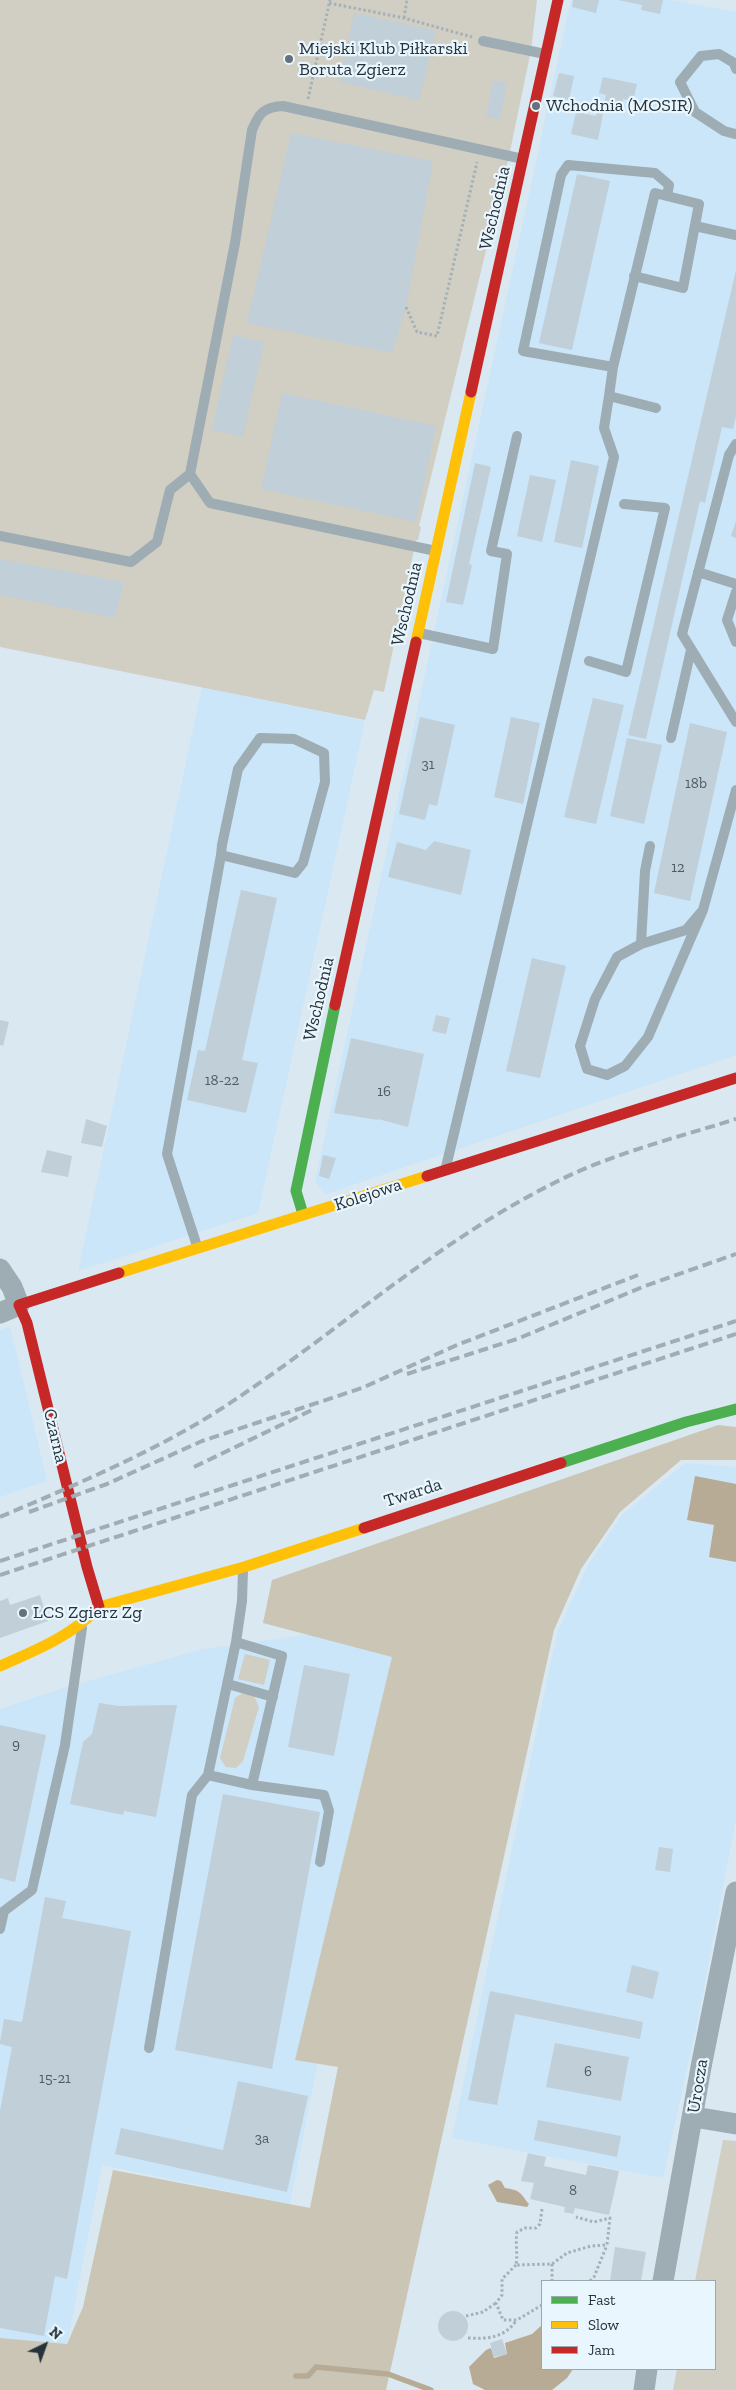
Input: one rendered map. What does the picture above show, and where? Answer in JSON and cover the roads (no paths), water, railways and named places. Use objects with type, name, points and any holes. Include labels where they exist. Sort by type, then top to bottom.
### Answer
[{"type":"street","name":"Wschodnia","points":[[303,1214],[296,1191],[306,1133],[437,551],[558,0]]},
{"type":"street","name":"Kolejowa","points":[[9,1309],[198,1250],[303,1214],[736,1078]]},
{"type":"street","name":"Czarna","points":[[0,1269],[12,1288],[9,1309],[27,1323],[85,1559],[99,1607]]},
{"type":"street","name":"Twarda","points":[[99,1607],[244,1567],[686,1422],[736,1409]]},
{"type":"street","points":[[0,1666],[82,1625],[99,1607]]},
{"type":"street","name":"Urocza","points":[[664,2280],[694,2117],[701,2067],[736,1892]]},
{"type":"street","points":[[694,2117],[736,2124]]},
{"type":"street","points":[[644,2390],[648,2370]]},
{"type":"lane","points":[[484,41],[546,54]]},
{"type":"lane","points":[[736,69],[734,63],[719,54],[701,56],[680,82],[695,112],[724,131],[736,134]]},
{"type":"lane","points":[[0,536],[132,562],[157,542],[170,490],[190,474],[235,243],[252,130],[258,116],[270,107],[283,106],[524,159]]},
{"type":"lane","points":[[613,367],[523,351],[561,175],[568,165],[655,173],[669,185],[668,196]]},
{"type":"lane","points":[[446,1170],[614,457],[604,428],[613,367],[634,276],[655,193],[699,204],[683,288],[634,276]]},
{"type":"lane","points":[[695,226],[736,235]]},
{"type":"lane","points":[[609,396],[656,408]]},
{"type":"lane","points":[[418,633],[493,649],[507,554],[491,551],[517,436]]},
{"type":"lane","points":[[736,444],[729,455],[682,634],[736,722]]},
{"type":"lane","points":[[190,474],[210,503],[437,551]]},
{"type":"lane","points":[[588,661],[626,672],[665,508],[624,504]]},
{"type":"lane","points":[[698,572],[736,584]]},
{"type":"lane","points":[[736,592],[727,620],[736,642]]},
{"type":"lane","points":[[671,738],[691,650]]},
{"type":"lane","points":[[198,1250],[167,1154],[221,855],[238,769],[260,738],[294,739],[324,753],[325,782],[303,863],[295,873],[221,855]]},
{"type":"lane","points":[[689,933],[641,944],[617,957],[595,999],[580,1046],[587,1070],[607,1075],[625,1066],[648,1037],[689,933],[703,910],[736,790]]},
{"type":"lane","points":[[641,944],[645,871],[650,846]]},
{"type":"lane","points":[[149,2048],[192,1795],[208,1775],[228,1684],[242,1602],[244,1567]]},
{"type":"lane","points":[[0,1929],[4,1911],[32,1890],[65,1745],[82,1625]]},
{"type":"lane","points":[[236,1642],[282,1656],[252,1785]]},
{"type":"lane","points":[[228,1684],[273,1696]]},
{"type":"lane","points":[[208,1775],[252,1785],[324,1795],[329,1811],[320,1862]]},
{"type":"waterway","points":[[296,2376],[308,2376],[316,2367],[388,2374],[431,2390]]},
{"type":"railway","points":[[0,1517],[116,1466],[200,1422],[268,1377],[388,1288],[470,1231],[556,1182],[600,1163],[645,1147],[736,1119]]},
{"type":"railway","points":[[407,1374],[517,1339],[645,1286],[736,1254]]},
{"type":"railway","points":[[29,1512],[107,1484],[202,1441],[362,1388],[457,1345],[638,1275]]},
{"type":"railway","points":[[0,1561],[736,1321]]},
{"type":"railway","points":[[0,1575],[736,1334]]},
{"type":"railway","points":[[194,1467],[312,1410]]},
{"type":"place","name":"Miejski Klub Piłkarski Boruta Zgierz","points":[[289,59]]},
{"type":"place","name":"Wchodnia (MOSIR)","points":[[536,106]]},
{"type":"place","name":"LCS Zgierz Zg","points":[[23,1613]]}]
